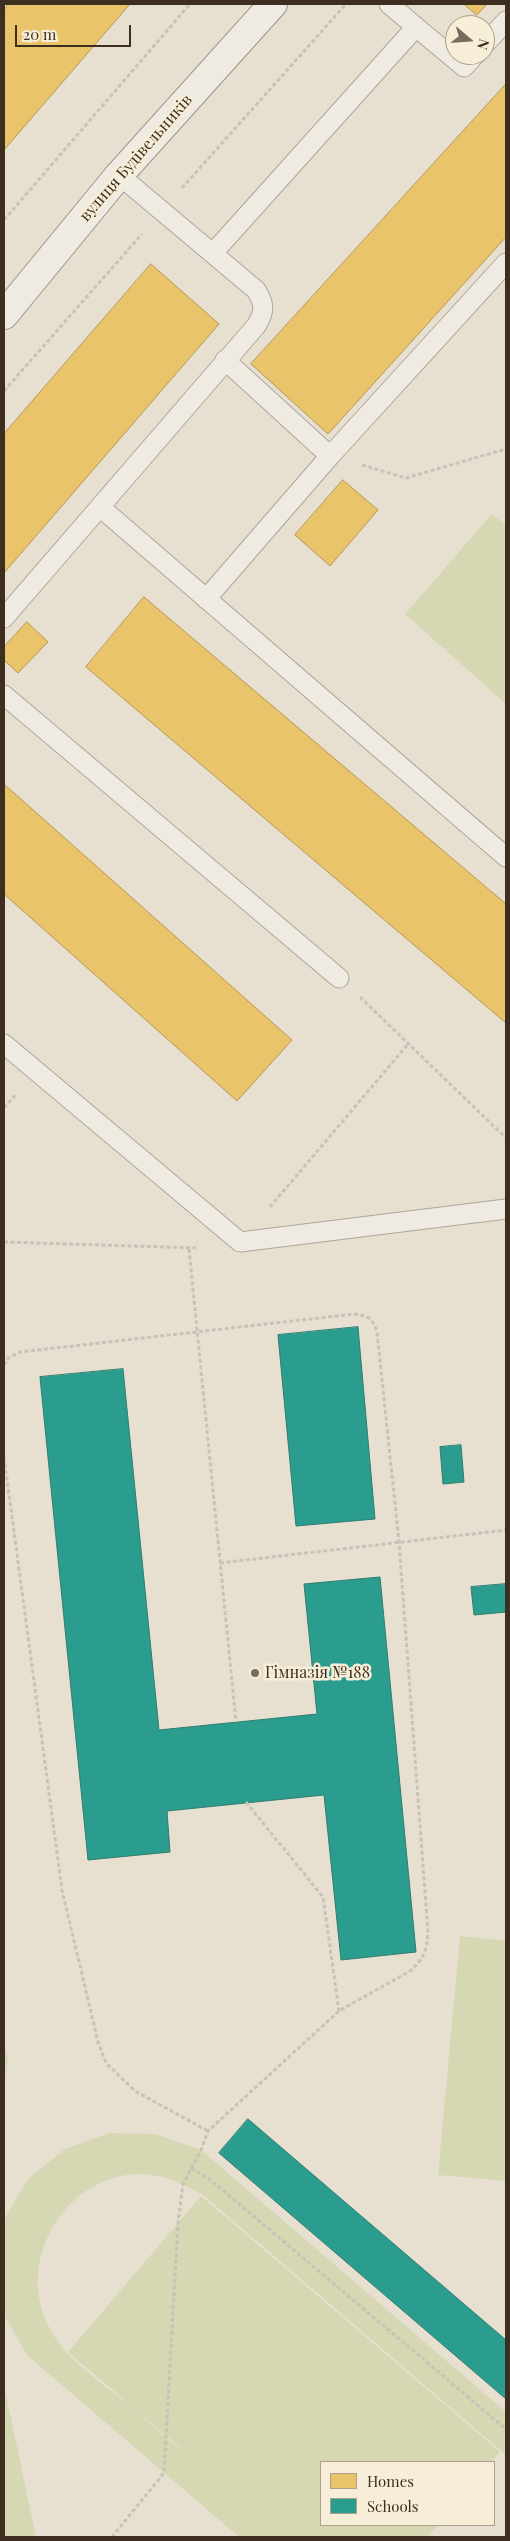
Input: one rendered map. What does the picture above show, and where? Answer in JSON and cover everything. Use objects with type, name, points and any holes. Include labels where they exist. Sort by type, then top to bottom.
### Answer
[{"type":"street","name":"вулиця Будівельників","points":[[4,315],[119,175],[273,4]]},
{"type":"lane","points":[[388,4],[445,51]]},
{"type":"lane","points":[[495,33],[506,21]]},
{"type":"lane","points":[[213,253],[416,27]]},
{"type":"lane","points":[[4,618],[256,326],[264,314],[263,301],[256,290],[119,175]]},
{"type":"lane","points":[[206,599],[330,456],[506,263]]},
{"type":"lane","points":[[225,360],[330,456]]},
{"type":"lane","points":[[100,507],[506,857]]},
{"type":"lane","points":[[4,695],[339,978]]},
{"type":"lane","points":[[4,1044],[240,1242],[506,1209]]},
{"type":"path","points":[[4,220],[190,4]]},
{"type":"path","points":[[330,456],[406,478],[506,449]]},
{"type":"path","points":[[339,978],[506,1138]]},
{"type":"path","points":[[4,1242],[189,1249],[240,1242],[409,1043]]},
{"type":"path","points":[[189,1249],[236,1722]]},
{"type":"path","points":[[4,1365],[7,1359],[20,1352],[354,1314],[368,1316],[374,1322],[377,1332],[399,1542],[428,1933],[426,1950],[421,1962],[410,1971],[339,2011],[208,2131],[183,2184],[178,2223],[164,2473],[112,2537]]},
{"type":"path","points":[[4,1457],[62,1890],[98,2042],[106,2063],[130,2086],[208,2131]]},
{"type":"path","points":[[220,1563],[506,1530]]},
{"type":"path","points":[[246,1802],[322,1897],[339,2011]]},
{"type":"path","points":[[192,2168],[212,2181],[506,2429]]},
{"type":"green space","points":[[492,514],[506,526],[506,704],[405,614]]},
{"type":"green space","points":[[460,1936],[506,1941],[506,2181],[438,2175]]},
{"type":"green space","points":[[4,2042],[8,2061],[4,2085]]},
{"type":"green space","points":[[110,2133],[156,2134],[201,2150],[506,2412],[506,2455],[202,2194],[179,2183],[154,2175],[137,2174],[111,2179],[88,2190],[69,2206],[54,2226],[43,2249],[38,2273],[39,2298],[47,2323],[63,2348],[85,2370],[185,2452],[68,2352],[201,2196],[500,2452],[492,2461],[320,2461],[320,2526],[437,2526],[427,2537],[239,2537],[27,2355],[4,2315],[4,2220],[28,2179],[65,2149]]},
{"type":"green space","points":[[4,2387],[5,2390],[36,2537],[4,2537]]},
{"type":"building: Homes","points":[[9,4],[130,4],[4,150],[4,10]]},
{"type":"building: Homes","points":[[464,4],[487,4],[477,15]]},
{"type":"building: Homes","points":[[506,84],[506,237],[328,434],[251,364]]},
{"type":"building: Homes","points":[[151,264],[219,324],[4,573],[4,434]]},
{"type":"building: Homes","points":[[343,480],[378,510],[330,566],[295,535]]},
{"type":"building: Homes","points":[[144,597],[506,904],[506,1023],[86,667]]},
{"type":"building: Homes","points":[[27,622],[48,642],[18,673],[4,660],[4,647]]},
{"type":"building: Homes","points":[[4,784],[292,1040],[237,1101],[4,894]]},
{"type":"building: Schools","points":[[358,1327],[375,1519],[296,1526],[278,1335]]},
{"type":"building: Schools","points":[[123,1369],[159,1730],[317,1714],[304,1584],[380,1577],[416,1952],[341,1960],[324,1795],[167,1811],[170,1852],[88,1860],[40,1377]]},
{"type":"building: Schools","points":[[461,1445],[464,1482],[443,1484],[440,1447]]},
{"type":"building: Schools","points":[[506,1584],[506,1612],[474,1615],[471,1587]]},
{"type":"building: Schools","points":[[248,2119],[506,2340],[506,2399],[219,2153]]},
{"type":"place","name":"Гімназія №188","points":[[255,1673]]}]
